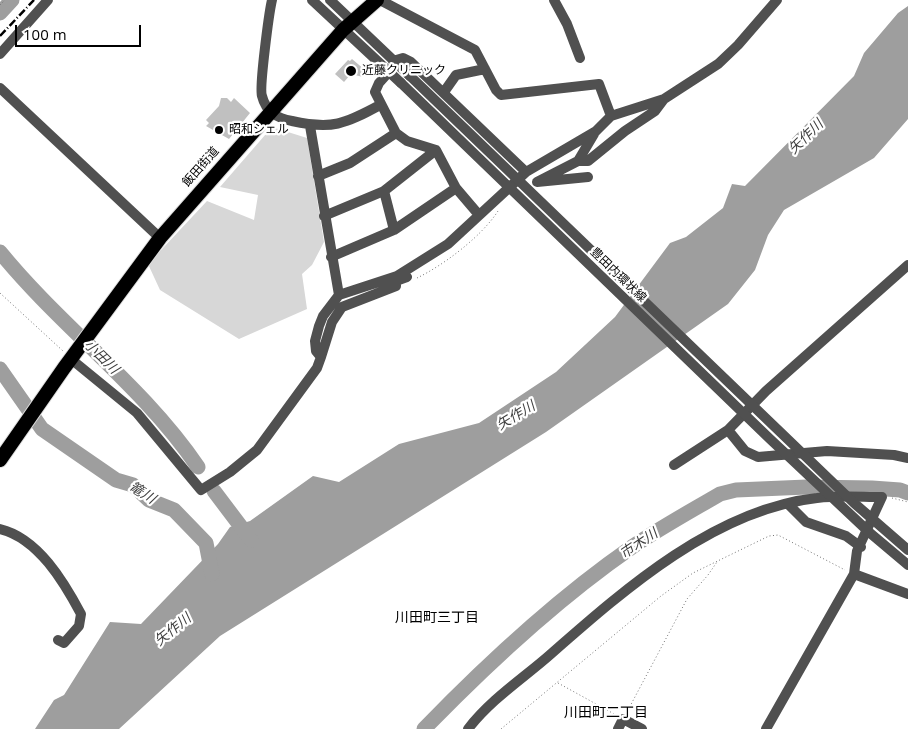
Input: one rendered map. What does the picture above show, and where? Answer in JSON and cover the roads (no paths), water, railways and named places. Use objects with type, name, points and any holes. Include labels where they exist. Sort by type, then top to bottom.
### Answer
[{"type":"highway","name":"飯田街道","points":[[0,460],[67,364],[160,238],[348,26],[378,0]]},
{"type":"street","points":[[0,54],[48,0]]},
{"type":"street","points":[[272,0],[261,95],[270,113],[281,119],[310,126],[333,125],[358,116],[380,105]]},
{"type":"street","name":"豊田内環状線","points":[[312,0],[393,61],[405,80],[770,439],[870,533],[908,564]]},
{"type":"street","name":"豊田内環状線","points":[[330,0],[348,26],[388,73],[405,80],[854,503],[908,550]]},
{"type":"street","points":[[378,0],[475,50],[496,90],[501,94],[599,84],[611,116]]},
{"type":"street","points":[[554,0],[567,24],[580,58]]},
{"type":"street","points":[[588,177],[537,182],[578,161],[596,131],[611,116],[664,100],[718,64],[738,45],[777,0]]},
{"type":"street","points":[[393,61],[400,58],[411,62],[526,172]]},
{"type":"street","points":[[444,92],[456,75],[486,69]]},
{"type":"street","points":[[388,73],[379,83],[375,92],[380,105],[396,132],[408,141],[436,150],[456,188],[479,215]]},
{"type":"street","points":[[0,88],[160,238]]},
{"type":"street","points":[[578,161],[588,162],[625,131],[655,111],[664,100]]},
{"type":"street","points":[[310,126],[339,295]]},
{"type":"street","points":[[321,357],[316,351],[315,341],[319,326],[323,316],[339,295],[397,276],[448,244],[526,172],[596,131]]},
{"type":"street","points":[[318,176],[350,163],[396,132]]},
{"type":"street","points":[[324,216],[384,191],[436,150]]},
{"type":"street","points":[[331,257],[394,230],[456,188]]},
{"type":"street","points":[[384,191],[394,230]]},
{"type":"street","points":[[67,364],[137,413],[201,490],[230,472],[257,450],[317,368],[332,322],[342,307],[396,286],[396,281],[405,278],[431,262],[444,251],[448,244]]},
{"type":"street","points":[[674,465],[728,430],[766,391],[908,266]]},
{"type":"street","points":[[728,430],[745,451],[758,457],[827,451],[894,455],[908,458]]},
{"type":"street","points":[[468,729],[487,708],[520,678],[636,582],[719,529],[756,513],[817,498],[882,497],[858,551],[854,574],[766,729]]},
{"type":"street","points":[[788,504],[806,522],[846,536],[861,547]]},
{"type":"street","points":[[0,529],[11,532],[30,545],[56,572],[82,614],[79,626],[64,643],[58,640]]},
{"type":"street","points":[[854,574],[908,594]]},
{"type":"street","points":[[618,729],[623,719],[642,729]]},
{"type":"water","name":"矢作川","points":[[908,6],[908,119],[874,158],[784,210],[768,235],[755,270],[728,304],[546,432],[220,636],[119,729],[35,729],[54,700],[64,695],[110,622],[141,624],[218,544],[230,527],[250,521],[313,476],[339,482],[399,444],[479,423],[556,372],[615,317],[670,243],[686,237],[723,208],[732,184],[745,186],[854,76],[864,53],[898,13]]},
{"type":"waterway","name":"小田川","points":[[0,13],[12,0]]},
{"type":"waterway","name":"小田川","points":[[0,252],[49,306],[153,410],[198,467]]},
{"type":"waterway","name":"篭川","points":[[0,369],[42,429],[116,480],[133,485],[149,500],[174,510],[206,543],[212,574]]},
{"type":"waterway","name":"市木川","points":[[424,729],[498,656],[577,588],[643,540],[720,494],[736,490],[807,487],[872,488],[900,490],[908,493]]},
{"type":"waterway","name":"小田川","points":[[214,491],[251,540]]},
{"type":"railway","points":[[0,36],[34,0]]},
{"type":"place","name":"近藤クリニック","points":[[351,71]]},
{"type":"place","name":"昭和シェル","points":[[219,130]]},
{"type":"district","name":"川田町三丁目","points":[[437,618]]},
{"type":"district","name":"川田町二丁目","points":[[606,713]]}]
